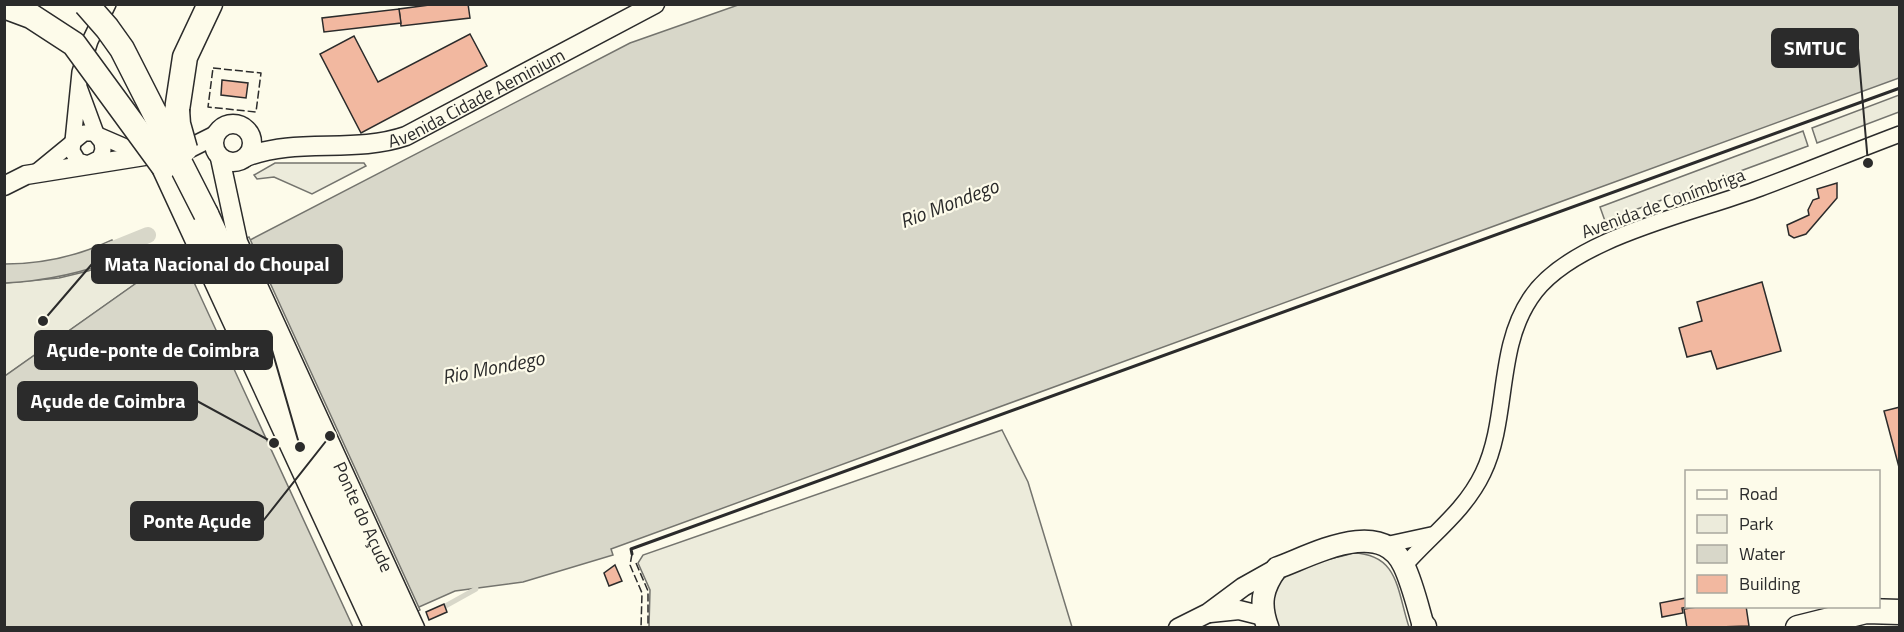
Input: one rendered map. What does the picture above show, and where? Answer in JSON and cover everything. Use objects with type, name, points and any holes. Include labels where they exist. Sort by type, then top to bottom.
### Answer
[{"type":"main road","points":[[67,4],[105,43],[154,161],[377,627]]},
{"type":"main road","points":[[86,4],[108,28],[122,50],[206,214],[398,627]]},
{"type":"main road","points":[[206,214],[180,133],[177,110],[185,57],[210,4]]},
{"type":"main road","points":[[4,6],[31,16],[74,44],[154,161]]},
{"type":"main road","points":[[1265,622],[1263,592],[1277,568],[1352,542],[1370,541],[1385,544],[1395,552],[1404,566],[1424,627]]},
{"type":"main road","points":[[1797,627],[1866,611],[1899,612]]},
{"type":"main road","points":[[1871,627],[1899,620]]},
{"type":"street","points":[[79,87],[103,146],[102,154],[96,161],[88,164],[74,157],[80,72],[90,41],[108,4]]},
{"type":"street","name":"Avenida Cidade Aeminium","points":[[285,147],[363,146],[406,136],[655,4]]},
{"type":"street","points":[[4,171],[30,174],[88,164],[154,161],[188,149],[214,136],[218,130],[230,123],[244,127],[249,132],[285,147]]},
{"type":"street","points":[[230,210],[232,186],[252,145],[249,132]]},
{"type":"street","points":[[4,186],[30,174],[84,133],[97,136],[154,161]]},
{"type":"street","name":"Avenida de Conímbriga","points":[[1404,566],[1431,535],[1456,515],[1483,473],[1494,439],[1514,333],[1530,298],[1566,262],[1605,243],[1754,190],[1899,134]]},
{"type":"street","points":[[214,136],[214,149],[218,156]]},
{"type":"street","points":[[188,149],[218,156],[229,162],[285,147]]},
{"type":"street","name":"Ponte do Açude","points":[[218,156],[238,243],[415,627]]},
{"type":"street","name":"Avenida de Conímbriga","points":[[1385,544],[1431,535]]},
{"type":"street","points":[[1178,627],[1208,613],[1243,587],[1277,568]]},
{"type":"street","points":[[1208,613],[1233,610],[1265,622]]},
{"type":"green space","points":[[1899,95],[1899,112],[1817,143],[1812,128]]},
{"type":"green space","points":[[1803,131],[1808,146],[1605,221],[1600,207]]},
{"type":"green space","points":[[275,163],[364,163],[366,166],[312,194],[274,177],[257,179],[254,175]]},
{"type":"green space","points":[[156,247],[152,272],[5,376],[5,283],[59,278],[88,271]]},
{"type":"green space","points":[[1002,430],[1028,482],[1072,627],[649,627],[650,590],[638,563],[643,555]]},
{"type":"green space","points":[[1353,553],[1368,555],[1388,567],[1398,588],[1409,627],[1277,627],[1272,599],[1275,588],[1282,579],[1292,572],[1317,562]]},
{"type":"water","name":"Rio Mondego","points":[[738,5],[1899,5],[1899,78],[611,549],[613,555],[523,582],[455,591],[374,627],[5,628],[5,376],[152,272],[165,276],[177,273],[252,239],[630,43]]},
{"type":"water","points":[[112,240],[120,258],[63,276],[5,283],[5,264],[60,258]]},
{"type":"pier","points":[[249,237],[420,610],[381,628],[353,627],[186,265]]},
{"type":"building","points":[[437,4],[468,4],[470,18],[401,26],[399,9]]},
{"type":"building","points":[[399,9],[401,23],[324,32],[322,18]]},
{"type":"building","points":[[470,34],[487,66],[361,133],[320,54],[354,36],[378,82]]},
{"type":"building","points":[[222,80],[248,83],[246,98],[221,95]]},
{"type":"building","points":[[1837,183],[1837,198],[1806,234],[1794,238],[1789,235],[1787,225],[1809,215],[1808,210],[1813,200],[1819,198],[1817,189]]},
{"type":"building","points":[[1762,282],[1781,351],[1717,369],[1711,351],[1687,357],[1679,328],[1702,321],[1697,302]]},
{"type":"building","points":[[1900,407],[1900,471],[1884,411]]},
{"type":"building","points":[[615,565],[622,581],[609,586],[604,573]]},
{"type":"building","points":[[1685,598],[1683,613],[1662,617],[1660,603]]},
{"type":"building","points":[[444,604],[447,612],[429,620],[426,612]]},
{"type":"building","points":[[1746,608],[1749,626],[1687,628],[1684,609]]},
{"type":"waterway","points":[[96,256],[148,235]]},
{"type":"waterway","points":[[440,609],[476,589],[475,583]]},
{"type":"fence","points":[[213,68],[261,73],[256,112],[208,107],[213,68]]},
{"type":"fence","points":[[632,554],[630,565],[642,593],[641,628]]},
{"type":"fence","points":[[636,563],[648,591],[648,628]]},
{"type":"wall","points":[[632,554],[631,549],[1900,88]]},
{"type":"place","name":"SMTUC","points":[[1868,163]]},
{"type":"place","name":"Mata Nacional do Choupal","points":[[43,321]]},
{"type":"place","name":"Ponte Açude","points":[[330,436]]},
{"type":"place","name":"Açude de Coimbra","points":[[274,443]]},
{"type":"place","name":"Açude-ponte de Coimbra","points":[[300,447]]}]
